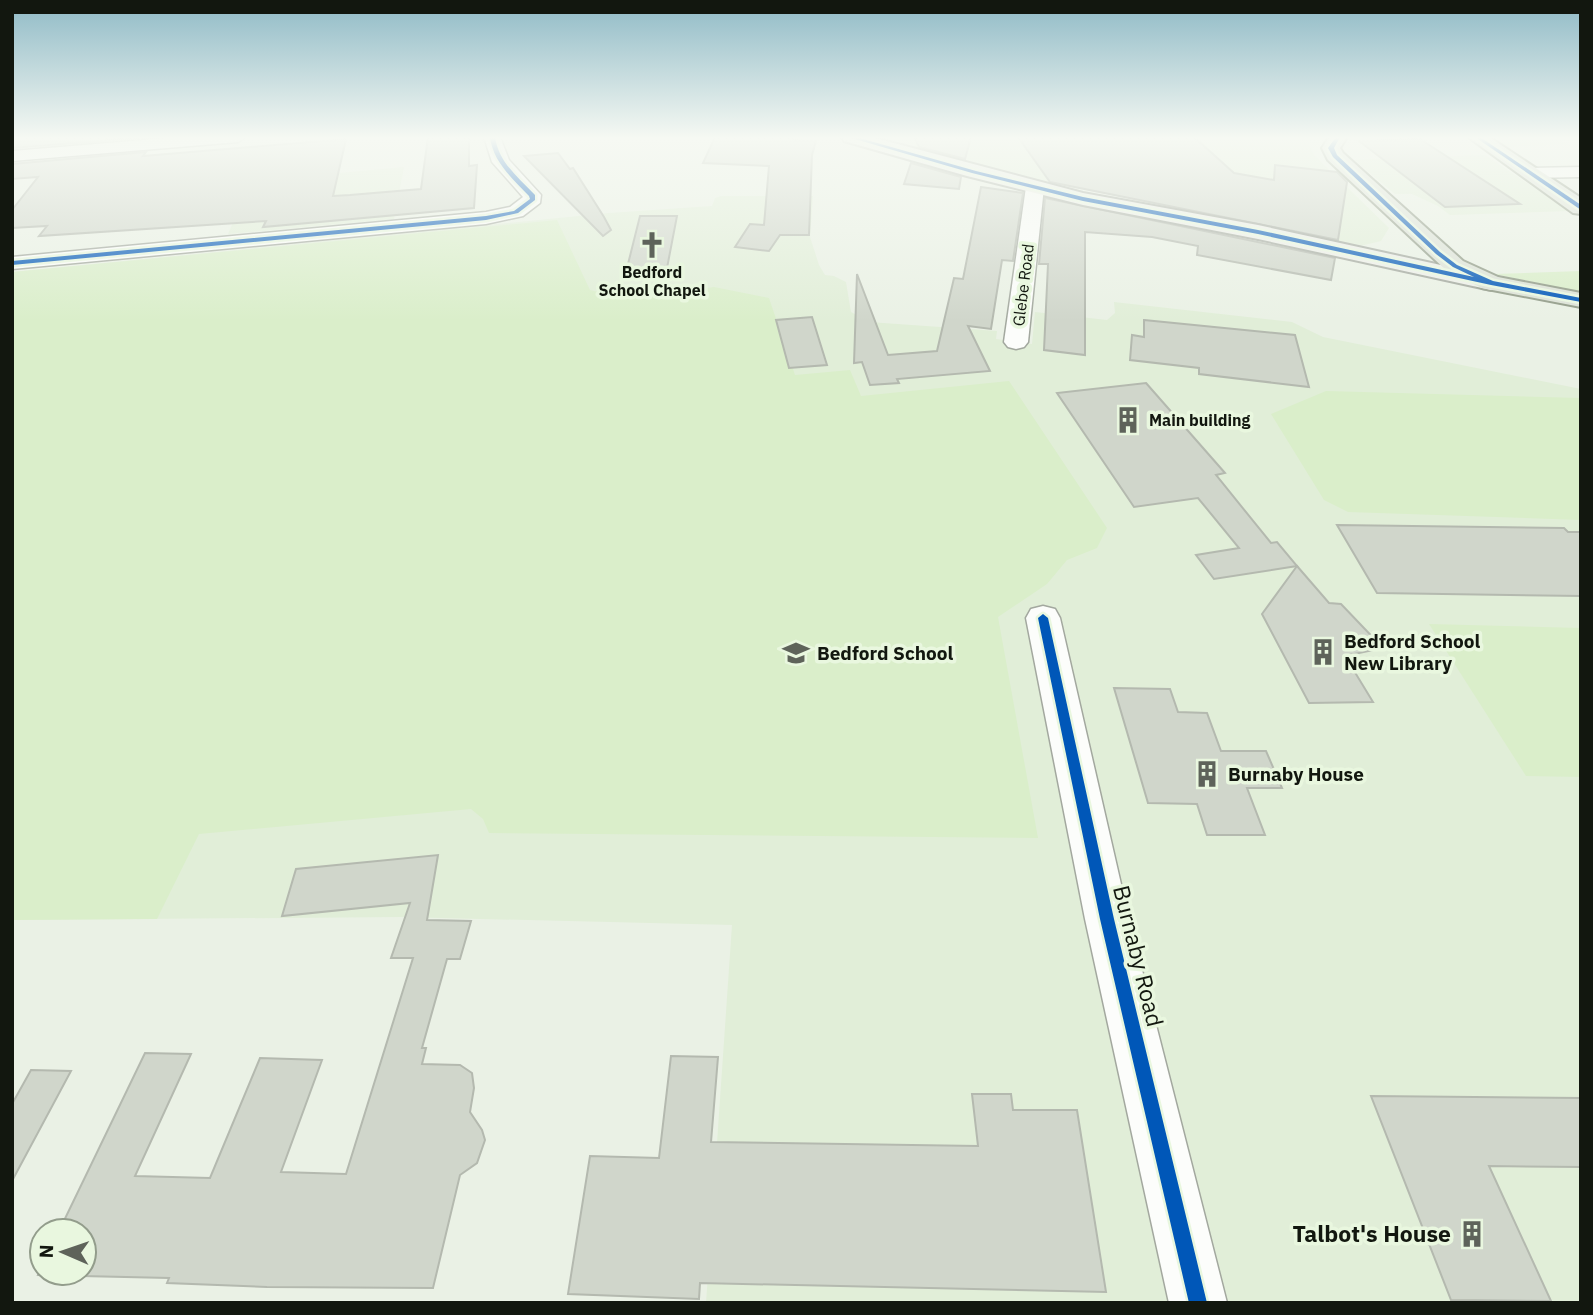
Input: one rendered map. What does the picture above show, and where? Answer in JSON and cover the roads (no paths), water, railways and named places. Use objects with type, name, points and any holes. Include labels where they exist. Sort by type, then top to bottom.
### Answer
[{"type":"main road","points":[[1090,198],[1581,300]]},
{"type":"main road","points":[[1380,198],[1447,260],[1491,283]]},
{"type":"main road","points":[[1351,252],[1383,254],[1399,251],[1413,243],[1415,232]]},
{"type":"street","points":[[12,263],[503,215],[524,208],[533,200],[532,198]]},
{"type":"street","name":"Glebe Road","points":[[1016,342],[1034,198]]},
{"type":"street","name":"Burnaby Road","points":[[1043,618],[1107,919],[1198,1303]]},
{"type":"place","name":"Bedford School Chapel","points":[[652,245]]},
{"type":"place","name":"Main building","points":[[1128,420]]},
{"type":"place","name":"Bedford School New Library","points":[[1323,652]]},
{"type":"place","name":"Bedford School","points":[[796,653]]},
{"type":"place","name":"Burnaby House","points":[[1207,774]]},
{"type":"place","name":"Talbot's House","points":[[1472,1234]]}]
